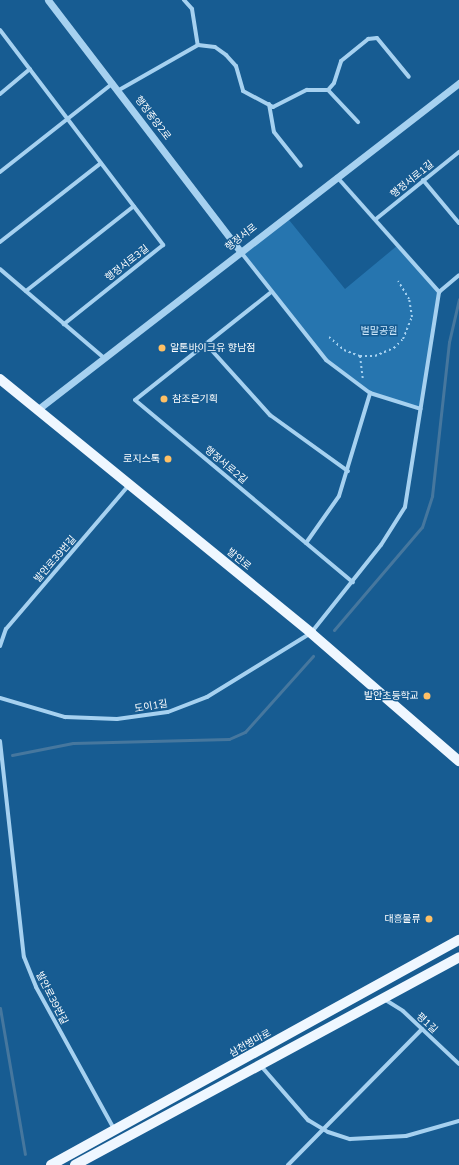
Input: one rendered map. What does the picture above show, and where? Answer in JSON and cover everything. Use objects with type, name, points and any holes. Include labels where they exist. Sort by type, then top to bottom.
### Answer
[{"type":"main road","name":"발안로","points":[[0,379],[311,633],[459,762]]},
{"type":"main road","name":"삼천병마로","points":[[51,1165],[459,940]]},
{"type":"main road","points":[[75,1165],[459,957]]},
{"type":"street","name":"행정중앙2로","points":[[48,0],[119,90],[240,250]]},
{"type":"street","points":[[184,0],[192,10],[198,45]]},
{"type":"street","name":"행정서로3길","points":[[0,30],[163,245],[64,324]]},
{"type":"street","points":[[328,90],[334,83],[341,60],[368,39],[377,38],[409,77]]},
{"type":"street","points":[[119,90],[198,45],[214,47],[226,55],[236,66],[243,91],[269,104],[278,105],[307,90],[328,90],[358,122]]},
{"type":"street","points":[[0,94],[30,69]]},
{"type":"street","points":[[0,172],[113,83]]},
{"type":"street","name":"행정서로","points":[[37,410],[240,250],[459,83]]},
{"type":"street","points":[[269,104],[274,132],[301,166]]},
{"type":"street","name":"행정서로1길","points":[[376,219],[459,152]]},
{"type":"street","points":[[0,242],[101,163]]},
{"type":"street","points":[[336,176],[376,219],[439,292]]},
{"type":"street","points":[[423,180],[459,223]]},
{"type":"street","points":[[26,291],[134,206]]},
{"type":"street","points":[[240,250],[270,293],[326,360],[370,393],[422,408]]},
{"type":"street","points":[[0,269],[103,357]]},
{"type":"street","points":[[311,633],[353,582],[405,507],[422,408],[439,292],[459,275]]},
{"type":"street","points":[[270,293],[206,344],[270,415],[348,471]]},
{"type":"street","name":"행정서로2길","points":[[206,344],[135,400],[353,582]]},
{"type":"street","points":[[306,543],[330,511],[348,471],[370,393]]},
{"type":"street","name":"발안로39번길","points":[[0,646],[6,629],[129,485]]},
{"type":"street","name":"도이1길","points":[[0,698],[65,717],[117,719],[168,712],[207,697],[311,633]]},
{"type":"street","name":"발안로39번길","points":[[0,741],[24,957],[36,987],[115,1131]]},
{"type":"street","name":"평1길","points":[[382,998],[422,1029],[459,1064]]},
{"type":"street","points":[[288,1165],[422,1029]]},
{"type":"street","points":[[260,1065],[297,1111],[323,1129],[350,1139],[380,1140],[459,1121]]},
{"type":"path","points":[[329,337],[344,350],[360,356],[389,351],[406,334],[411,310],[398,281]]},
{"type":"path","points":[[360,356],[364,388]]},
{"type":"green space","name":"벌말공원","points":[[285,215],[345,289],[398,245],[439,292],[421,409],[370,393],[326,360],[239,250]]},
{"type":"waterway","points":[[334,630],[422,527],[432,496],[449,342],[459,299]]},
{"type":"waterway","points":[[12,755],[73,743],[229,739],[245,732],[313,656]]},
{"type":"waterway","points":[[0,1008],[25,1154]]},
{"type":"place","name":"알톤바이크유 향남점","points":[[162,348]]},
{"type":"place","name":"참조은기획","points":[[164,399]]},
{"type":"place","name":"로지스톡","points":[[168,459]]},
{"type":"place","name":"발안초등학교","points":[[427,696]]},
{"type":"place","name":"대흥물류","points":[[429,919]]}]
